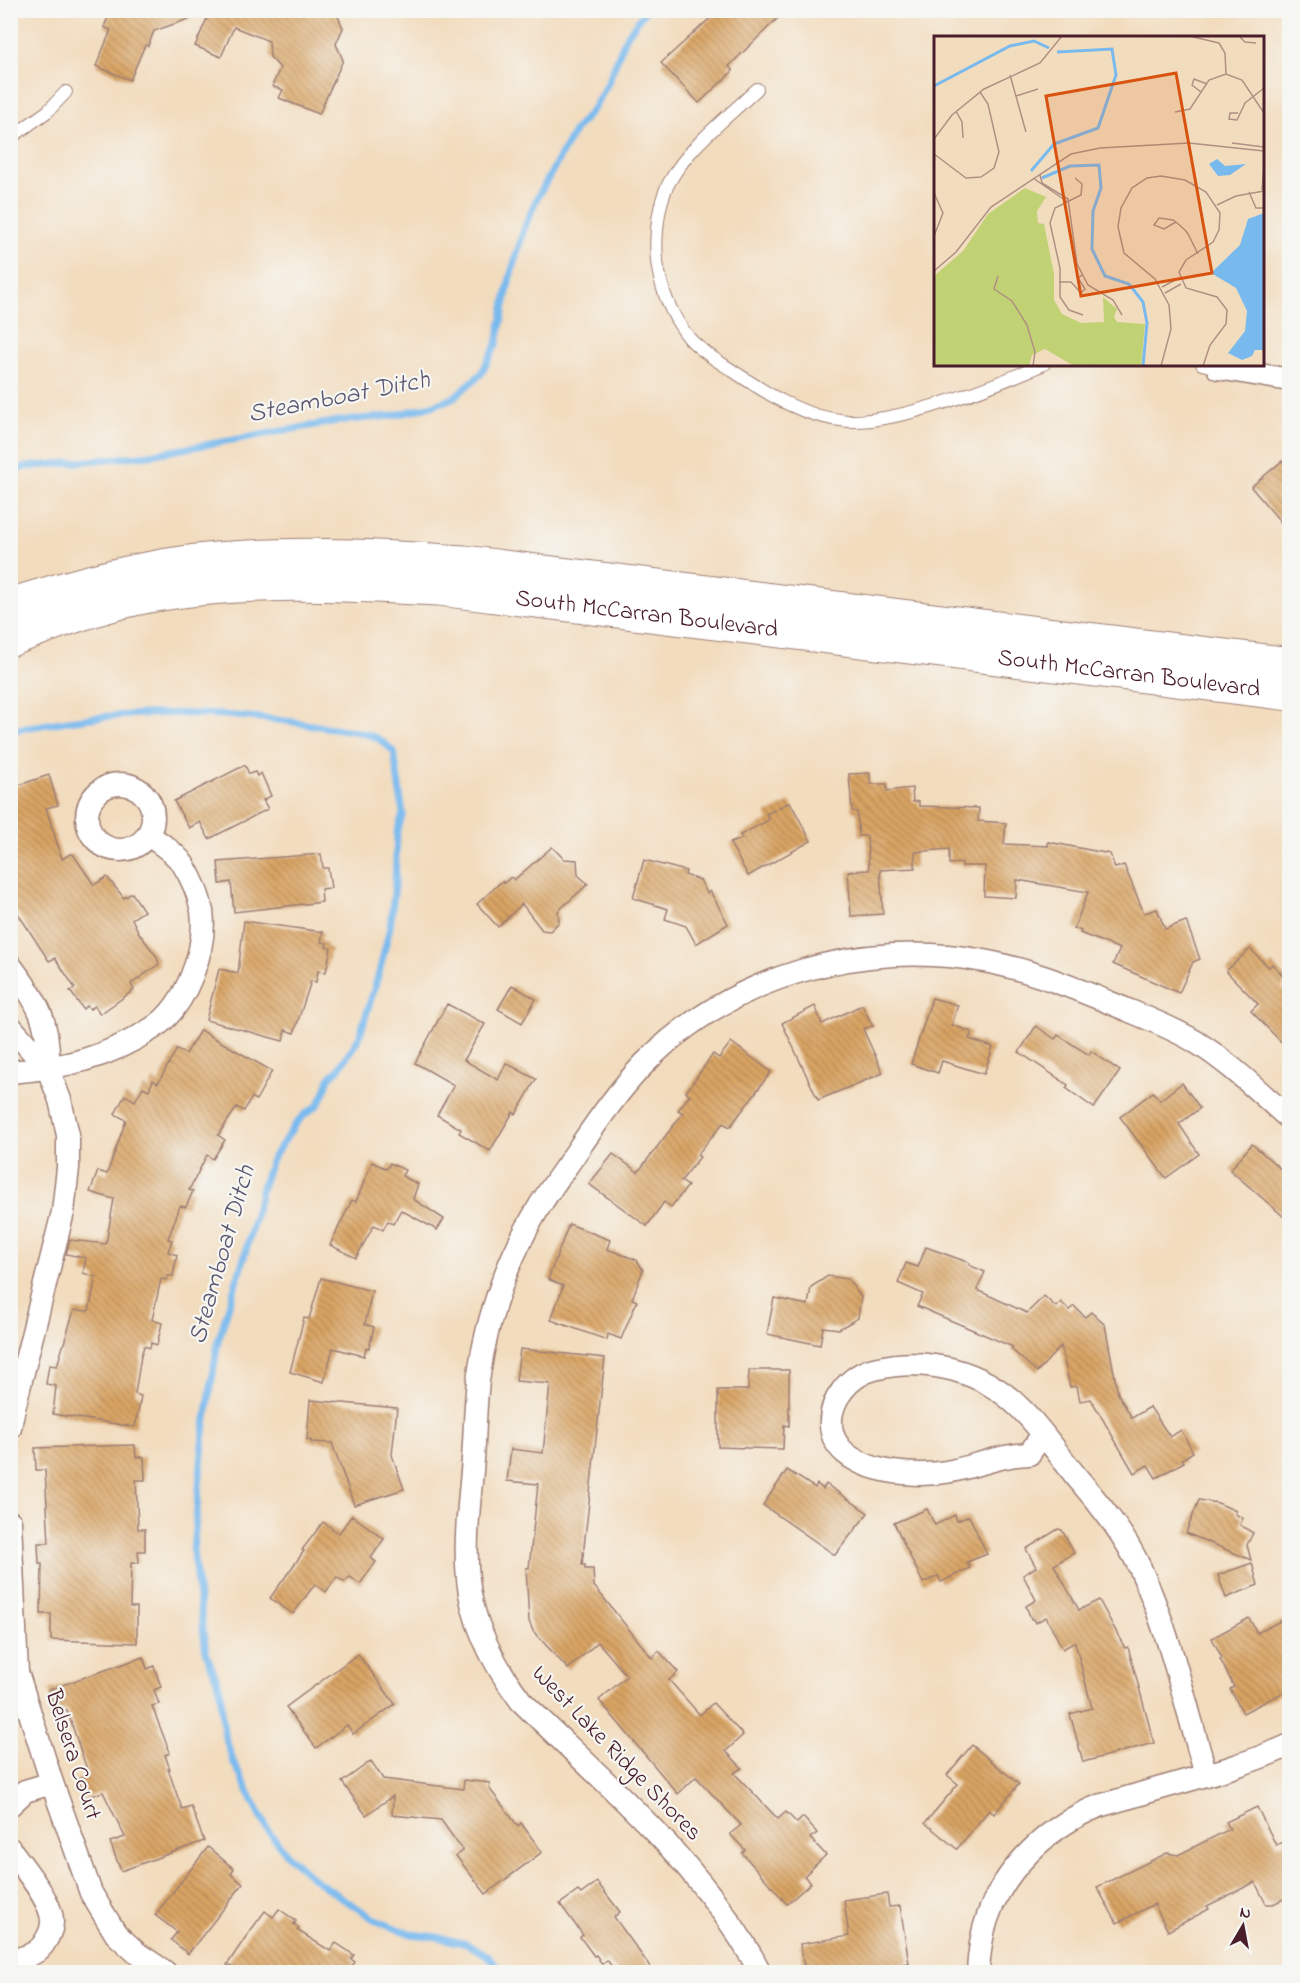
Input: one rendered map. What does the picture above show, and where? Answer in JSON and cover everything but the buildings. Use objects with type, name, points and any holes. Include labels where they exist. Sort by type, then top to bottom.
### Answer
[{"type":"main road","name":"South McCarran Boulevard","points":[[10,605],[90,581],[215,559],[300,555],[373,556],[464,562],[1290,664]]},
{"type":"main road","name":"South McCarran Boulevard","points":[[10,640],[79,615],[147,596],[219,587],[295,583],[358,585],[439,589],[1290,694]]},
{"type":"street","points":[[1210,366],[1290,380]]},
{"type":"street","points":[[10,1072],[48,1069],[94,1058],[130,1042],[155,1027],[173,1010],[185,990],[196,965],[201,939],[201,910],[192,881],[181,862],[167,848],[148,835]]},
{"type":"street","name":"West Lake Ridge Shores","points":[[760,1972],[726,1914],[691,1869],[521,1701],[502,1676],[485,1645],[473,1611],[468,1580],[468,1543],[478,1382],[487,1334],[498,1295],[516,1250],[538,1208],[613,1098],[647,1061],[678,1034],[718,1007],[755,988],[810,969],[843,961],[882,956],[939,955],[982,961],[1055,980],[1164,1026],[1197,1043],[1228,1065],[1290,1119]]},
{"type":"street","points":[[10,965],[35,1000],[47,1030],[48,1069]]},
{"type":"street","points":[[10,1026],[48,1069],[60,1100],[68,1135],[68,1178],[63,1212],[10,1428]]},
{"type":"street","points":[[1042,1434],[1029,1454],[1008,1455],[944,1473],[914,1474],[886,1471],[856,1461],[839,1446],[831,1427],[832,1413],[838,1396],[852,1380],[866,1371],[889,1365],[920,1364],[949,1368],[975,1377],[1000,1391],[1021,1409],[1042,1434],[1115,1524],[1139,1565],[1158,1611],[1206,1775]]},
{"type":"street","name":"Belsera Court","points":[[10,1522],[17,1672],[52,1783],[91,1893],[117,1934],[138,1954],[165,1972]]},
{"type":"street","points":[[978,1972],[980,1946],[987,1918],[1001,1889],[1020,1862],[1043,1839],[1071,1820],[1099,1806],[1259,1759],[1290,1745]]},
{"type":"street","points":[[10,1804],[25,1791],[52,1783]]},
{"type":"street","points":[[10,1849],[48,1906],[52,1922],[44,1944],[35,1953],[24,1958],[10,1960]]},
{"type":"lane","points":[[758,89],[692,151],[670,181],[662,199],[656,250],[660,279],[677,320],[691,340],[770,396],[808,413],[850,421],[878,418],[922,408],[1008,380],[1040,366]]},
{"type":"lane","points":[[10,135],[16,134],[48,111],[66,92]]},
{"type":"waterway","name":"Steamboat Ditch","points":[[10,471],[25,467],[149,455],[338,421],[391,416],[432,406],[453,398],[481,374],[497,343],[510,277],[524,229],[536,200],[575,130],[593,109],[607,85],[626,37],[646,10]]},
{"type":"waterway","name":"Steamboat Ditch","points":[[10,731],[88,718],[126,715],[240,716],[366,734],[375,737],[394,752],[403,814],[397,832],[395,884],[390,927],[379,973],[359,1038],[338,1070],[329,1078],[318,1105],[295,1125],[272,1159],[262,1187],[246,1251],[218,1341],[204,1432],[193,1551],[206,1652],[220,1688],[224,1733],[233,1761],[269,1832],[289,1857],[314,1879],[377,1921],[411,1934],[467,1944],[487,1955],[501,1972]]}]
